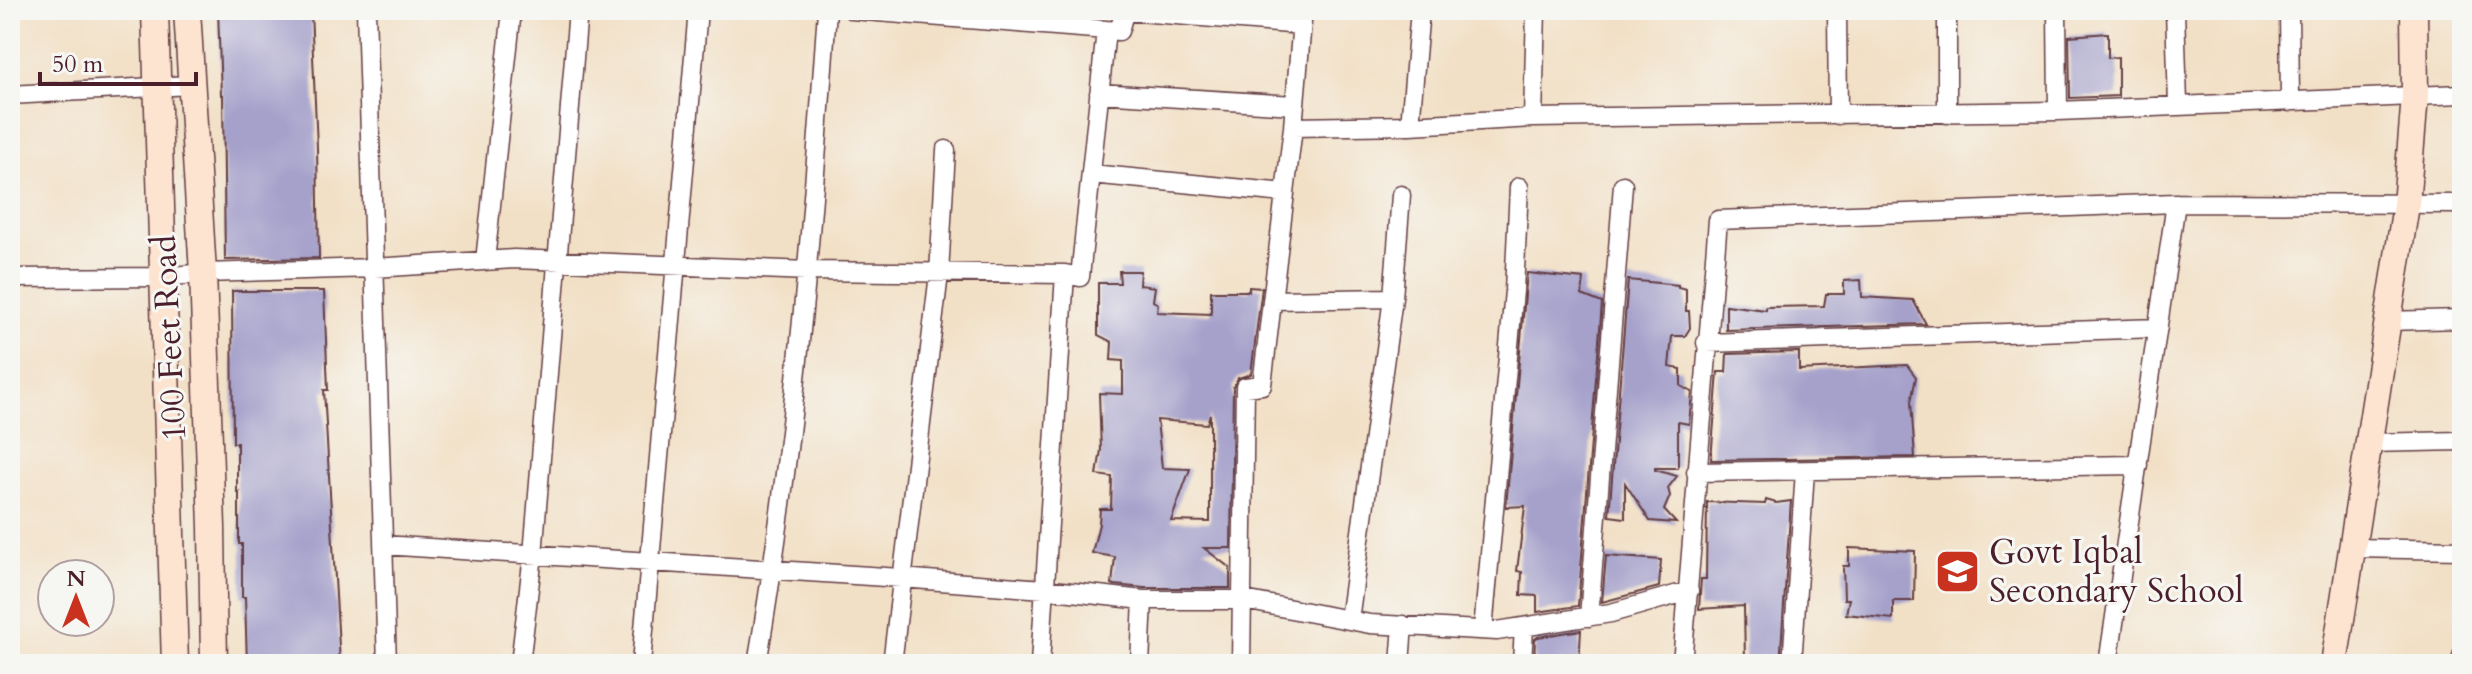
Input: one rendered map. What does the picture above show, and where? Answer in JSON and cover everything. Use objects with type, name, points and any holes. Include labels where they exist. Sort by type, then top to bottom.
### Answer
[{"type":"main road","name":"100 Feet Road","points":[[155,10],[175,664]]},
{"type":"main road","name":"100 Feet Road","points":[[187,10],[203,273],[214,664]]},
{"type":"main road","points":[[2334,664],[2406,205],[2415,96],[2414,10]]},
{"type":"street","points":[[366,10],[387,664]]},
{"type":"street","points":[[485,261],[512,10]]},
{"type":"street","points":[[520,664],[533,555],[578,10]]},
{"type":"street","points":[[641,664],[698,10]]},
{"type":"street","points":[[757,664],[773,570],[808,271],[827,10]]},
{"type":"street","points":[[852,10],[1119,31],[1125,10],[1302,18],[1293,127],[1262,385],[1245,387],[1241,664]]},
{"type":"street","points":[[1410,125],[1420,10]]},
{"type":"street","points":[[1533,118],[1536,10]]},
{"type":"street","points":[[1837,10],[1838,115]]},
{"type":"street","points":[[1947,10],[1947,114]]},
{"type":"street","points":[[2057,10],[2058,111]]},
{"type":"street","points":[[2175,10],[2178,104]]},
{"type":"street","points":[[2289,10],[2290,102]]},
{"type":"street","points":[[10,278],[165,277],[556,260],[808,271],[1065,274],[1080,277],[1106,30]]},
{"type":"street","points":[[10,95],[190,85]]},
{"type":"street","points":[[1099,93],[1295,105]]},
{"type":"street","points":[[1293,127],[1533,118],[2058,111],[2462,94]]},
{"type":"street","points":[[892,664],[939,274],[946,150]]},
{"type":"street","points":[[1091,174],[1285,193]]},
{"type":"street","points":[[1589,617],[1623,185]]},
{"type":"street","points":[[1483,630],[1514,291],[1519,187]]},
{"type":"street","points":[[1349,620],[1393,298],[1401,195]]},
{"type":"street","points":[[2108,664],[2176,203]]},
{"type":"street","points":[[1682,664],[1718,220],[2176,203],[2462,204]]},
{"type":"street","points":[[1040,664],[1065,274]]},
{"type":"street","points":[[1272,300],[1393,298]]},
{"type":"street","points":[[2386,321],[2462,319]]},
{"type":"street","points":[[1706,343],[2158,328]]},
{"type":"street","points":[[2368,443],[2462,441]]},
{"type":"street","points":[[1696,472],[2138,465]]},
{"type":"street","points":[[1792,664],[1805,471]]},
{"type":"street","points":[[383,545],[901,578],[1143,600],[1244,600],[1349,620],[1497,631],[1611,613],[1689,591]]},
{"type":"street","points":[[2351,548],[2462,550]]},
{"type":"street","points":[[1140,664],[1143,600]]},
{"type":"street","points":[[1400,664],[1403,625]]},
{"type":"street","points":[[1522,664],[1524,627]]},
{"type":"street","points":[[2461,664],[2462,656]]},
{"type":"building","points":[[218,10],[311,10],[319,258],[225,260],[223,95]]},
{"type":"building","points":[[2108,33],[2108,58],[2118,57],[2118,96],[2070,98],[2069,36]]},
{"type":"building","points":[[1119,271],[1140,271],[1139,285],[1155,287],[1153,301],[1158,304],[1157,312],[1211,314],[1211,291],[1262,288],[1251,374],[1238,378],[1233,387],[1231,548],[1204,548],[1230,568],[1230,588],[1115,585],[1112,584],[1115,557],[1092,553],[1100,509],[1111,509],[1112,477],[1097,475],[1101,450],[1099,393],[1123,394],[1123,361],[1111,360],[1112,342],[1098,335],[1098,283],[1120,283]],"holes":[[[1210,414],[1210,522],[1171,521],[1190,469],[1162,468],[1157,420],[1207,424]]]},
{"type":"building","points":[[1527,273],[1584,279],[1582,295],[1602,303],[1578,606],[1537,612],[1537,596],[1521,595],[1522,572],[1517,571],[1525,506],[1506,507]]},
{"type":"building","points":[[1628,280],[1678,285],[1686,289],[1690,328],[1685,336],[1672,336],[1669,367],[1681,369],[1681,386],[1692,392],[1689,424],[1678,422],[1678,468],[1655,468],[1677,476],[1668,488],[1670,496],[1664,510],[1676,523],[1650,521],[1625,483],[1625,518],[1609,516]]},
{"type":"building","points":[[1861,280],[1862,297],[1913,300],[1926,324],[1726,330],[1726,305],[1766,310],[1766,307],[1824,306],[1826,294],[1844,294],[1844,281]]},
{"type":"building","points":[[232,291],[324,291],[328,390],[324,390],[340,664],[247,664],[242,544],[239,544],[237,443],[233,443]]},
{"type":"building","points":[[1799,352],[1799,370],[1907,365],[1916,377],[1911,402],[1915,457],[1711,460],[1718,372],[1726,372],[1727,354]]},
{"type":"building","points":[[1766,500],[1776,503],[1791,501],[1780,664],[1745,661],[1744,606],[1699,609],[1701,579],[1706,579],[1707,502],[1765,504]]},
{"type":"building","points":[[1849,548],[1915,551],[1914,601],[1893,601],[1893,619],[1846,614],[1849,599],[1844,599],[1843,566],[1849,566]]},
{"type":"building","points":[[1606,556],[1661,560],[1659,587],[1602,602]]},
{"type":"building","points":[[1581,630],[1579,664],[1534,664],[1535,639]]},
{"type":"place","name":"Govt Iqbal Secondary School","points":[[1958,572]]}]
